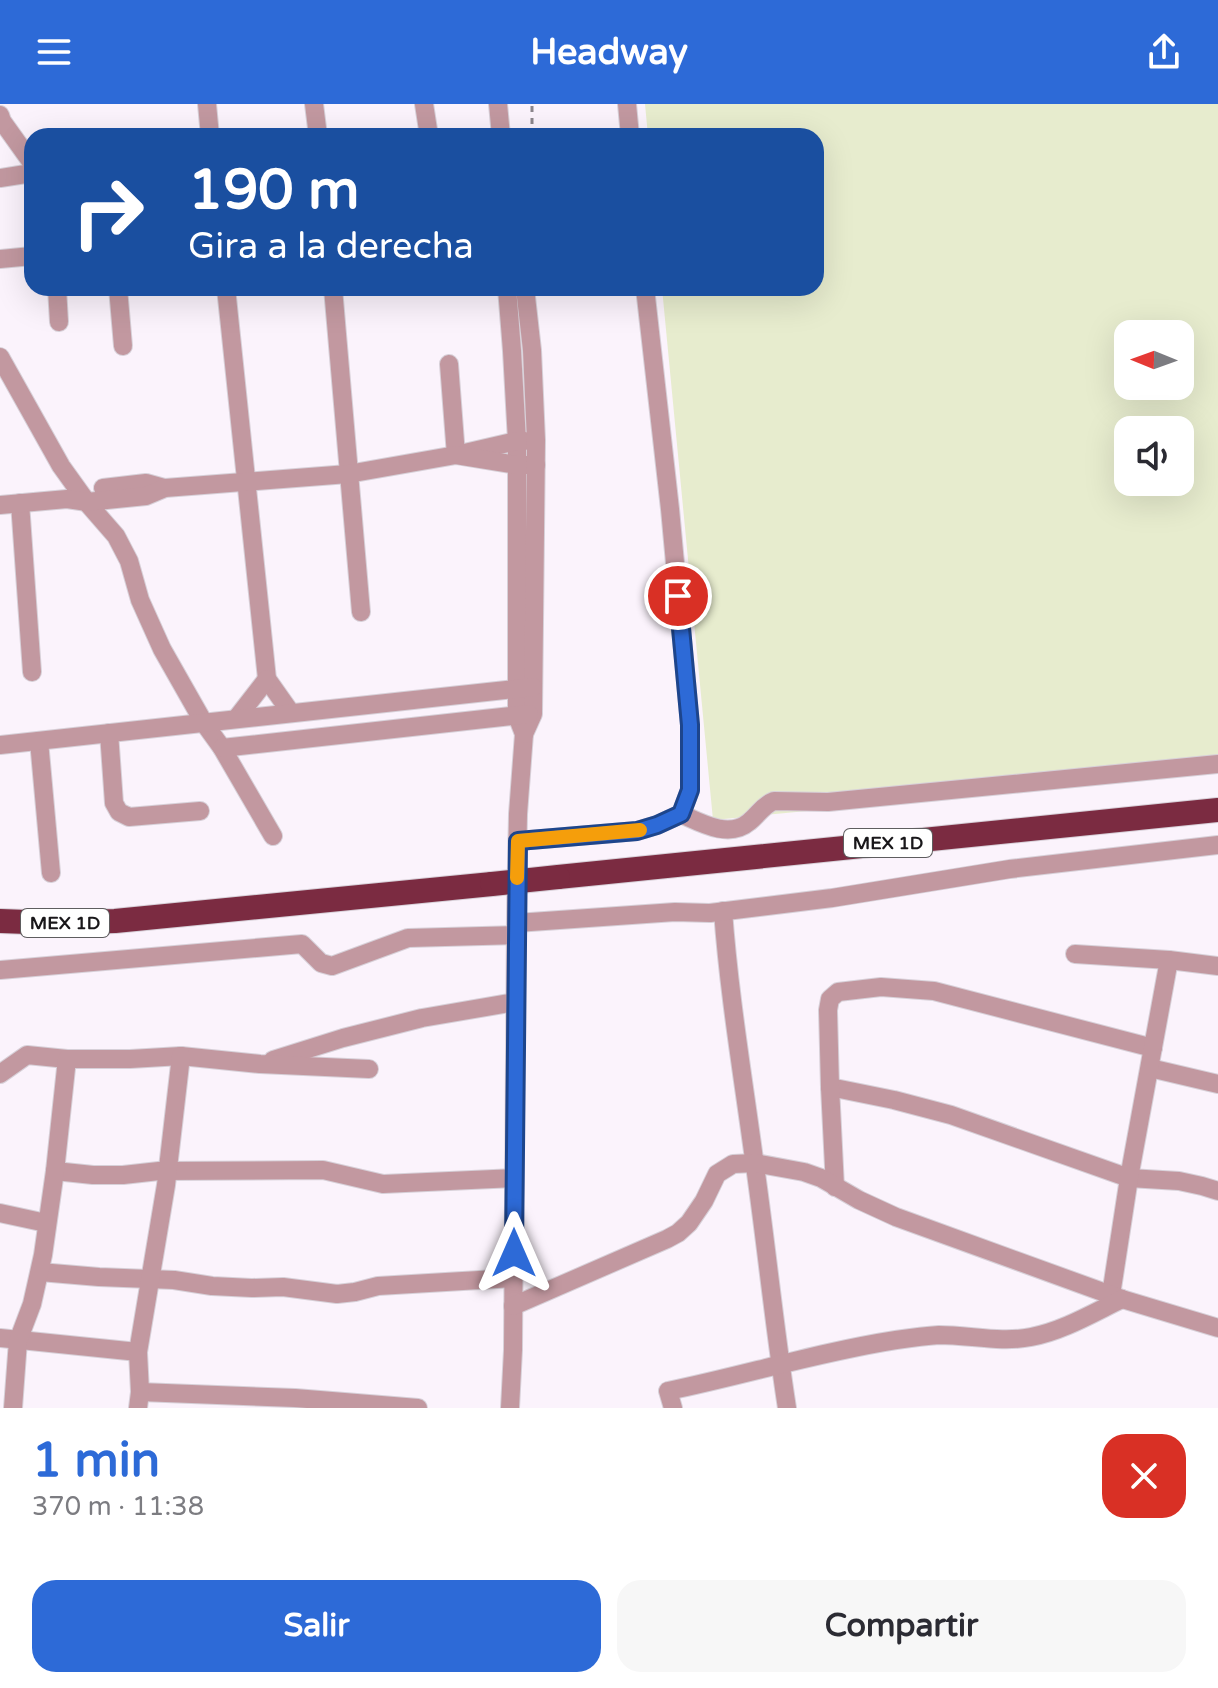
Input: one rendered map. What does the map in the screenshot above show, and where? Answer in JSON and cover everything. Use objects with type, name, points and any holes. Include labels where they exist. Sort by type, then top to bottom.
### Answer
[{"type":"highway","name":"MEX 1D","points":[[0,921],[115,921],[1218,810]]},
{"type":"street","points":[[207,104],[209,128]]},
{"type":"street","points":[[314,104],[317,128]]},
{"type":"street","points":[[424,104],[428,128]]},
{"type":"street","points":[[498,104],[500,128]]},
{"type":"street","points":[[627,104],[629,128]]},
{"type":"street","points":[[0,115],[24,152]]},
{"type":"street","points":[[0,178],[24,174]]},
{"type":"street","points":[[0,259],[24,257]]},
{"type":"street","points":[[57,296],[59,322]]},
{"type":"street","points":[[119,296],[123,346]]},
{"type":"street","points":[[227,296],[267,679],[291,713]]},
{"type":"street","points":[[334,296],[361,612]]},
{"type":"street","points":[[508,296],[517,441],[525,687],[516,929],[510,1408]]},
{"type":"street","points":[[525,687],[536,465],[532,350],[526,296]]},
{"type":"street","points":[[518,841],[637,831],[681,814],[690,790],[690,725],[646,296]]},
{"type":"street","points":[[512,351],[532,350]]},
{"type":"street","points":[[0,357],[77,497],[116,536],[124,550],[140,600],[162,649],[273,836]]},
{"type":"street","points":[[449,364],[456,455]]},
{"type":"street","points":[[0,505],[77,497],[146,496],[165,488],[348,474],[536,440]]},
{"type":"street","points":[[456,455],[536,465]]},
{"type":"street","points":[[20,503],[32,672]]},
{"type":"street","points":[[236,719],[267,679]]},
{"type":"street","points":[[0,745],[525,687]]},
{"type":"street","points":[[222,748],[525,715]]},
{"type":"street","points":[[109,733],[114,803],[119,812],[129,817],[200,811]]},
{"type":"street","points":[[39,741],[51,873]]},
{"type":"street","points":[[681,814],[711,828],[733,828],[744,826],[774,801],[828,802],[1218,764]]},
{"type":"street","points":[[0,970],[302,944],[321,963],[332,966],[408,938],[675,912],[710,913],[832,898],[1010,869],[1218,845]]},
{"type":"street","points":[[723,911],[736,1031],[787,1408]]},
{"type":"street","points":[[1075,954],[1218,966]]},
{"type":"street","points":[[1117,1297],[1129,1178],[1169,960]]},
{"type":"street","points":[[835,1187],[828,1010],[830,999],[838,992],[881,987],[934,991],[1153,1048]]},
{"type":"street","points":[[260,1064],[422,1018],[515,1002]]},
{"type":"street","points":[[0,1074],[27,1055],[67,1059],[181,1056],[260,1064],[369,1069]]},
{"type":"street","points":[[181,1056],[167,1171],[138,1352],[139,1400],[295,1398],[418,1408]]},
{"type":"street","points":[[13,1408],[15,1365],[9,1340],[32,1304],[40,1272],[67,1059]]},
{"type":"street","points":[[1150,1068],[1218,1084]]},
{"type":"street","points":[[830,1087],[951,1115],[1129,1178],[1179,1181],[1218,1191]]},
{"type":"street","points":[[513,1306],[678,1233],[704,1201],[717,1174],[733,1164],[755,1163],[804,1172],[896,1217],[1117,1297],[1218,1328]]},
{"type":"street","points":[[55,1171],[123,1175],[167,1171],[323,1170],[383,1184],[514,1178]]},
{"type":"street","points":[[0,1213],[46,1223]]},
{"type":"street","points":[[40,1272],[212,1286],[283,1287],[337,1294],[378,1286],[513,1278]]},
{"type":"street","points":[[673,1408],[668,1391],[896,1340],[938,1335],[1031,1337],[1072,1323],[1117,1297]]},
{"type":"street","points":[[9,1340],[138,1352]]},
{"type":"path","points":[[532,104],[532,128]]},
{"type":"green space","points":[[645,104],[1218,104],[1218,772],[713,820],[663,296],[824,296],[824,128],[647,128]]},
{"type":"slow traffic","points":[[517,878],[518,841],[640,830]]},
{"type":"route","points":[[514,1253],[518,841],[637,831],[681,814],[690,790],[690,725],[678,596]]}]
